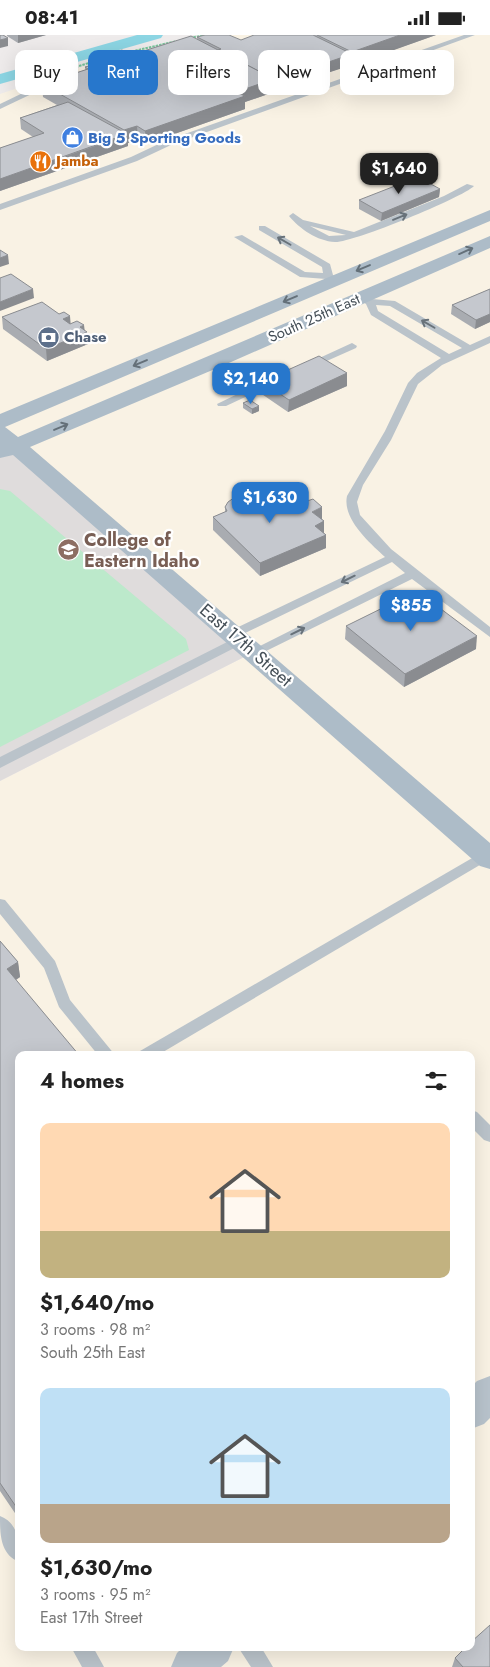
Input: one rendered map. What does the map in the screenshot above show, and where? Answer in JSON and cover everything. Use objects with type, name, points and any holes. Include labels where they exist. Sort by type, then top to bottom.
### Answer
[{"type":"main road","name":"South 25th East","points":[[0,422],[331,278],[490,215]]},
{"type":"main road","name":"South 25th East","points":[[5,444],[215,362],[365,299],[490,241]]},
{"type":"main road","name":"East 17th Street","points":[[5,444],[243,642],[488,857]]},
{"type":"street","points":[[475,1408],[490,1393]]},
{"type":"street","points":[[192,1667],[210,1651]]},
{"type":"lane","points":[[0,207],[134,159],[168,143],[471,35]]},
{"type":"lane","points":[[0,107],[21,95]]},
{"type":"lane","points":[[294,216],[316,226],[350,233],[376,227],[447,198],[470,186]]},
{"type":"lane","points":[[239,237],[303,275],[331,278],[327,265],[262,228]]},
{"type":"lane","points":[[365,299],[392,303],[470,349]]},
{"type":"lane","points":[[365,299],[374,313],[450,359]]},
{"type":"lane","points":[[490,339],[419,376],[412,383],[376,457],[354,492],[350,504],[358,522],[392,558],[490,633]]},
{"type":"lane","points":[[300,369],[352,346]]},
{"type":"lane","points":[[222,404],[254,389]]},
{"type":"lane","points":[[0,763],[243,642],[392,558]]},
{"type":"lane","points":[[243,642],[413,574]]},
{"type":"lane","points":[[152,1051],[488,857]]},
{"type":"lane","points":[[0,904],[50,965],[64,1003],[103,1051]]},
{"type":"lane","points":[[475,1121],[490,1135]]},
{"type":"lane","points":[[0,1525],[15,1547]]},
{"type":"lane","points":[[84,1651],[94,1667]]},
{"type":"lane","points":[[251,1651],[263,1667]]},
{"type":"path","points":[[141,50],[204,35]]},
{"type":"shaded area","points":[[208,35],[490,35],[490,854],[0,436],[0,94],[15,89],[15,95],[78,95],[78,68],[88,65],[88,95],[158,95],[158,50],[149,50]]},
{"type":"shaded area","name":"College of Eastern Idaho","points":[[0,436],[254,652],[0,781]]},
{"type":"shaded area","points":[[254,652],[490,859],[490,1667],[0,1667],[0,781]]},
{"type":"green space","points":[[0,489],[10,491],[186,639],[189,650],[0,747]]},
{"type":"building","points":[[0,35],[3,35],[8,38],[0,40]]},
{"type":"building","points":[[229,35],[241,40],[254,35],[313,35],[344,50],[340,50],[340,58],[330,62],[330,50],[258,50],[258,71],[248,66],[248,50],[218,50],[221,49],[197,37]]},
{"type":"building","points":[[317,35],[400,35],[358,50],[348,50]]},
{"type":"building","points":[[191,36],[218,50],[168,50],[168,95],[245,96],[145,131],[137,126],[124,130],[62,95],[78,95],[78,72],[88,69],[88,95],[158,95],[158,50],[147,50]]},
{"type":"building","points":[[248,66],[258,71],[258,84],[248,88]]},
{"type":"building","points":[[68,102],[127,134],[0,179],[0,148],[44,133],[20,118]]},
{"type":"building","points":[[418,177],[440,189],[382,213],[359,200]]},
{"type":"building","points":[[0,250],[8,255],[0,258]]},
{"type":"building","points":[[11,274],[33,289],[0,302],[0,278]]},
{"type":"building","points":[[490,289],[490,314],[476,320],[452,305]]},
{"type":"building","points":[[42,302],[59,314],[64,312],[70,316],[63,319],[70,324],[77,321],[84,325],[80,327],[87,332],[46,349],[2,317]]},
{"type":"building","points":[[319,356],[347,373],[289,400],[247,372],[265,364],[281,373]]},
{"type":"building","points":[[250,400],[259,406],[252,409],[243,403]]},
{"type":"building","points":[[277,493],[293,506],[313,499],[322,507],[312,512],[324,521],[315,526],[326,535],[260,563],[213,517],[227,511],[225,507],[235,497],[244,494],[260,499]]},
{"type":"building","points":[[417,591],[477,636],[405,674],[346,626]]},
{"type":"building","points":[[0,941],[18,962],[7,969],[76,1051],[15,1051],[15,1505],[0,1483]]},
{"type":"building","points":[[490,1625],[490,1667],[463,1667],[455,1658],[462,1651],[475,1651],[475,1638]]},
{"type":"waterway","points":[[0,79],[155,35]]},
{"type":"place","name":"Big 5 Sporting Goods","points":[[72,138]]},
{"type":"place","name":"Jamba","points":[[40,161]]},
{"type":"place","name":"Chase","points":[[48,337]]},
{"type":"place","name":"College of Eastern Idaho","points":[[68,550]]}]
